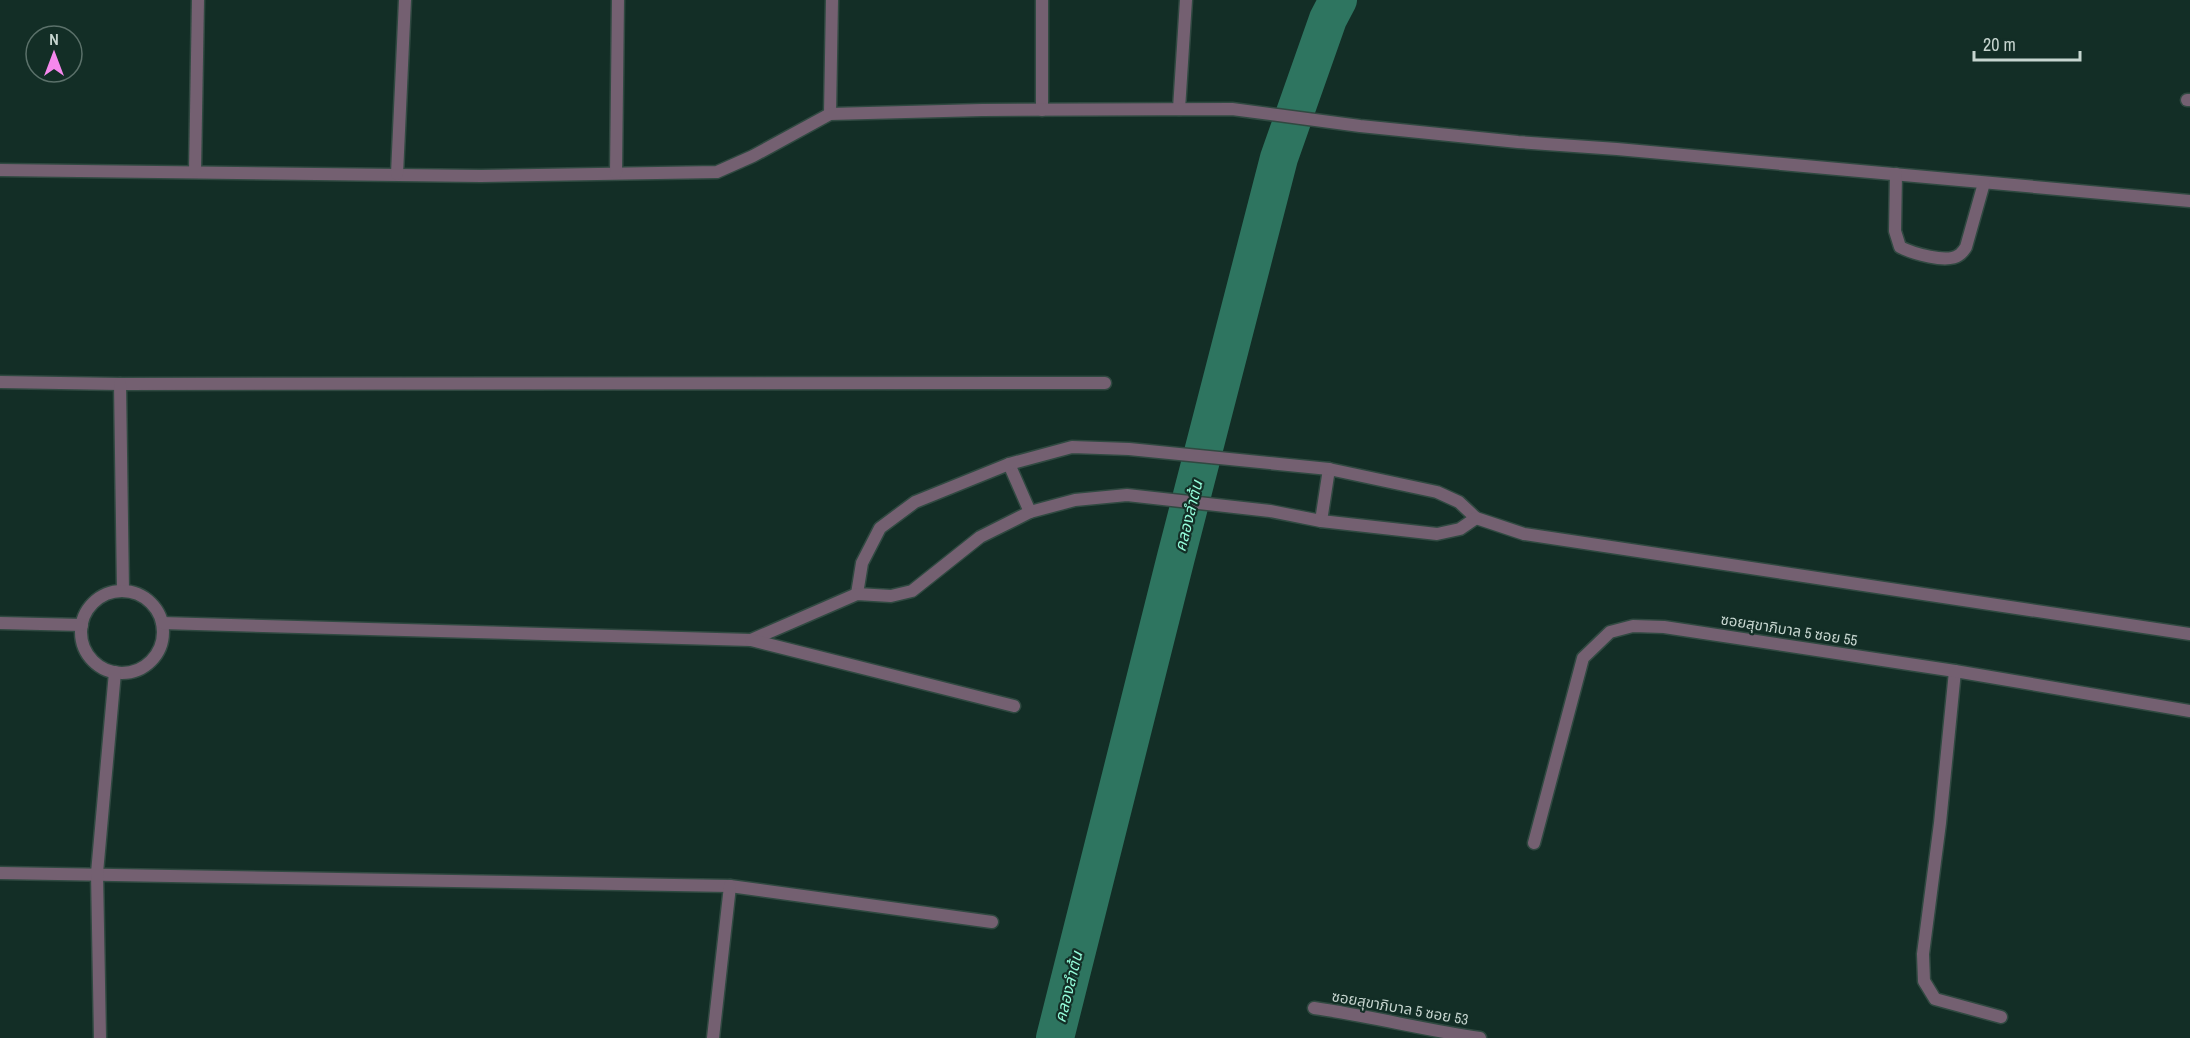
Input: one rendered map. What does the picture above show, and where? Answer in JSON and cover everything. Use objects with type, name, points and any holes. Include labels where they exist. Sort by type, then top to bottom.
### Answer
[{"type":"street","points":[[195,171],[198,0]]},
{"type":"street","points":[[397,174],[405,0]]},
{"type":"street","points":[[616,173],[618,0]]},
{"type":"street","points":[[830,114],[832,0]]},
{"type":"street","points":[[1042,0],[1042,110]]},
{"type":"street","points":[[1179,109],[1186,0]]},
{"type":"street","points":[[0,170],[481,176],[717,172],[753,156],[830,114],[1232,109],[1360,126],[1518,142],[2190,201]]},
{"type":"street","points":[[1896,174],[1894,231],[1900,247],[1916,254],[1953,258],[1960,255],[1966,247],[1984,183]]},
{"type":"street","points":[[0,382],[120,384],[1105,383]]},
{"type":"street","points":[[120,384],[123,591]]},
{"type":"street","points":[[857,594],[862,563],[880,528],[915,502],[1010,464],[1071,447],[1129,449],[1329,469],[1437,492],[1459,502],[1476,518],[1524,534],[2190,634]]},
{"type":"street","points":[[1010,464],[1030,512]]},
{"type":"street","points":[[1321,521],[1329,469]]},
{"type":"street","points":[[751,640],[857,594],[891,596],[912,591],[980,537],[1030,512],[1075,500],[1127,495],[1270,511],[1321,521],[1437,534],[1460,530],[1476,518]]},
{"type":"street","points":[[123,591],[148,600],[158,611],[162,623],[163,639],[157,654],[146,665],[131,672],[115,672],[100,666],[88,655],[82,641],[82,625],[87,611],[96,600],[109,593],[123,591]]},
{"type":"street","points":[[0,623],[82,625]]},
{"type":"street","points":[[162,623],[751,640],[1014,706]]},
{"type":"street","name":"ซอยสุขาภิบาล 5 ซอย 55","points":[[1534,843],[1583,658],[1610,632],[1633,626],[1664,627],[1955,671],[2190,711]]},
{"type":"street","points":[[1955,671],[1940,823],[1923,954],[1924,981],[1935,999],[2001,1017]]},
{"type":"street","points":[[100,1038],[98,873],[115,672]]},
{"type":"street","points":[[0,873],[730,886],[992,922]]},
{"type":"street","points":[[713,1038],[730,886]]},
{"type":"street","name":"ซอยสุขาภิบาล 5 ซอย 53","points":[[1314,1008],[1480,1038]]},
{"type":"waterway","name":"คลองลำต้น","points":[[1055,1038],[1279,158],[1328,19],[1338,0]]}]
